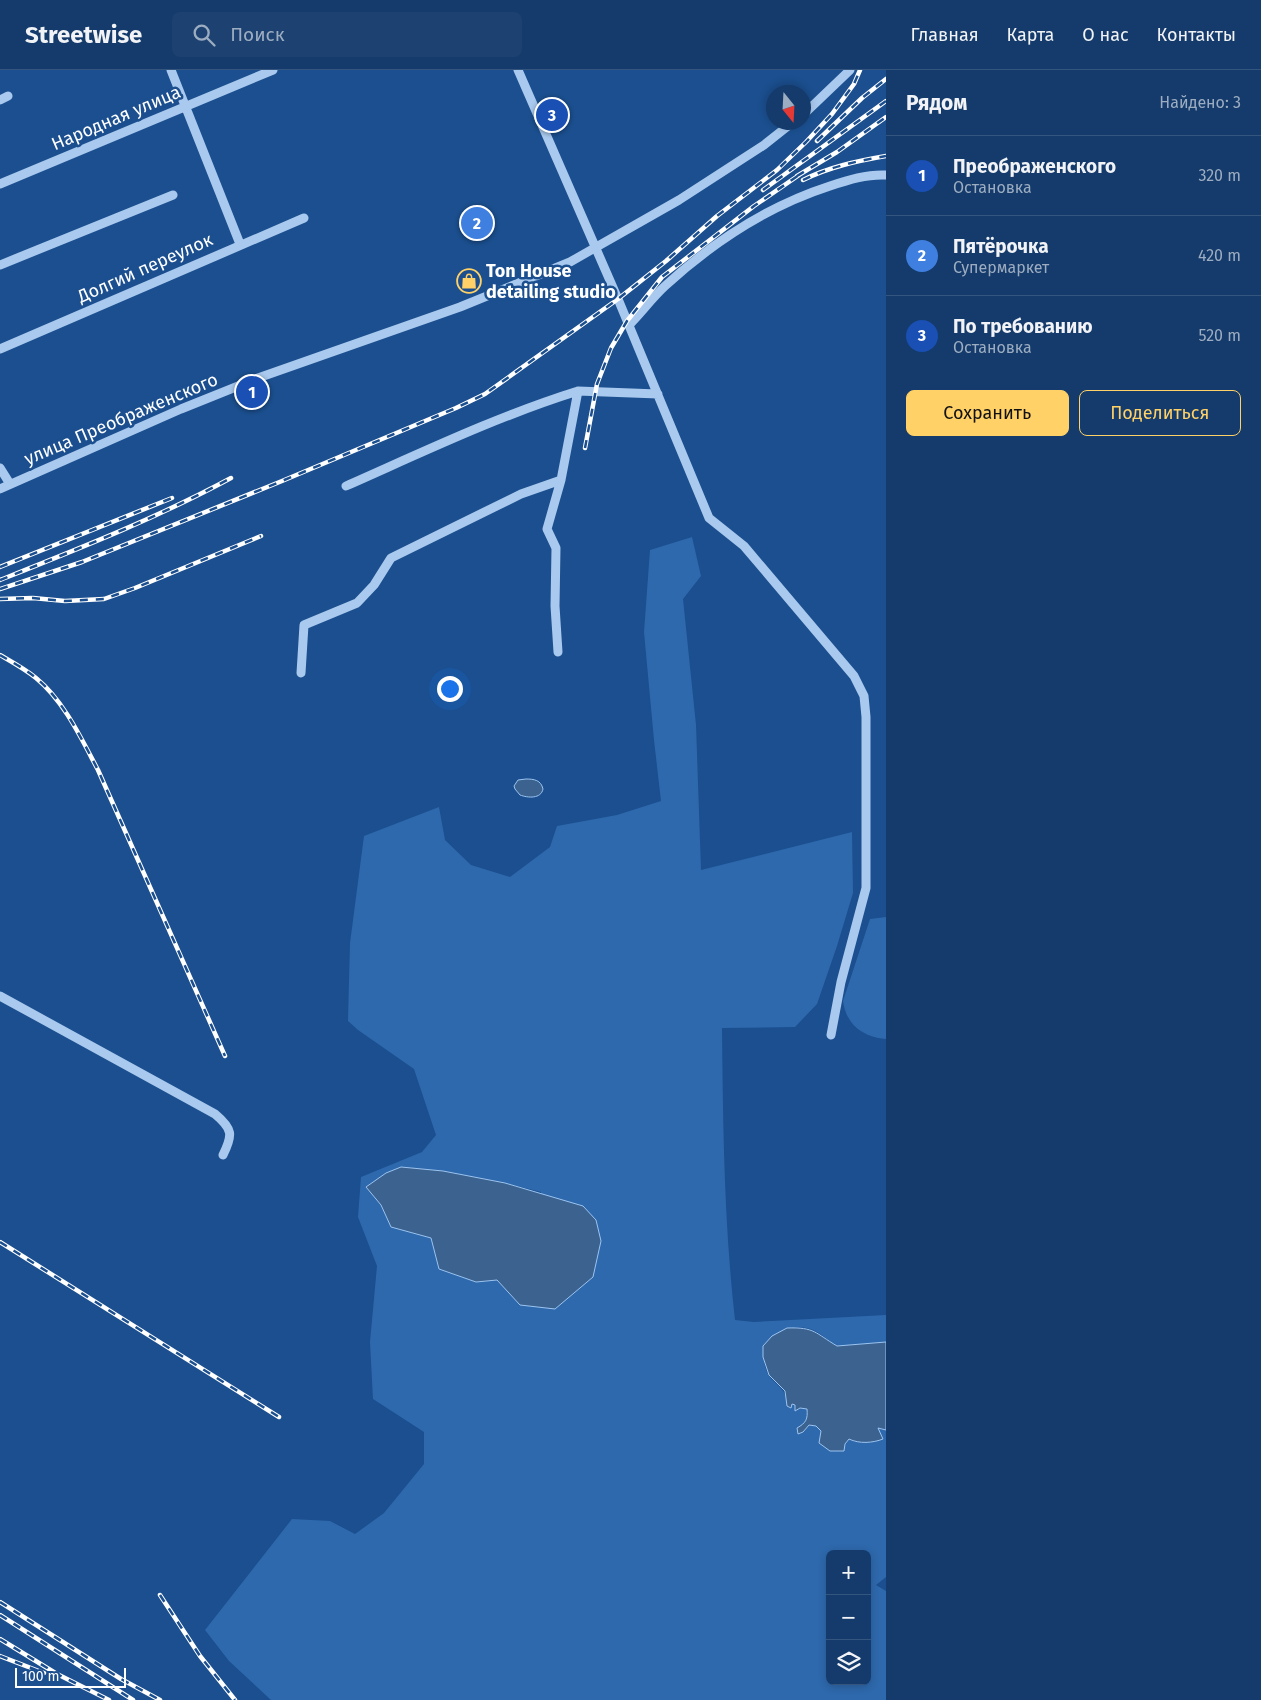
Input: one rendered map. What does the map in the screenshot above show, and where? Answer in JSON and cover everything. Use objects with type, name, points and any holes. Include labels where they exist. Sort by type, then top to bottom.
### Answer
[{"type":"street","points":[[171,70],[240,244]]},
{"type":"street","name":"Народная улица","points":[[0,184],[273,70]]},
{"type":"street","points":[[518,70],[629,325],[709,518],[744,546],[854,676],[864,696],[867,782],[866,888],[841,982],[831,1035]]},
{"type":"street","points":[[811,107],[850,70]]},
{"type":"street","name":"улица Преображенского","points":[[0,489],[181,408],[258,378],[460,307],[570,262],[679,200],[782,130]]},
{"type":"street","points":[[629,325],[689,265],[766,212],[793,199],[850,180],[875,175],[886,175]]},
{"type":"street","points":[[0,265],[173,195]]},
{"type":"street","name":"Долгий переулок","points":[[0,348],[304,218]]},
{"type":"street","points":[[346,486],[488,422],[578,391],[658,394]]},
{"type":"street","points":[[558,652],[555,606],[556,548],[547,528],[561,480],[578,391]]},
{"type":"street","points":[[0,468],[10,484]]},
{"type":"street","points":[[302,673],[304,625],[357,602],[374,585],[391,558],[521,494],[561,480]]},
{"type":"street","points":[[0,996],[215,1114],[225,1122],[231,1136],[223,1155]]},
{"type":"shaded area","points":[[692,537],[701,576],[683,599],[696,725],[701,870],[852,832],[853,893],[817,1004],[795,1027],[722,1028],[725,1174],[728,1247],[735,1320],[754,1322],[886,1315],[886,1342],[837,1346],[816,1331],[799,1327],[779,1333],[763,1346],[765,1366],[770,1377],[782,1389],[786,1399],[795,1405],[795,1410],[800,1408],[807,1409],[803,1432],[809,1425],[816,1426],[821,1431],[822,1437],[830,1451],[843,1451],[849,1439],[855,1442],[876,1442],[878,1428],[886,1430],[886,1577],[876,1585],[886,1591],[886,1700],[271,1700],[229,1661],[205,1630],[292,1519],[330,1521],[355,1534],[384,1513],[424,1464],[424,1432],[373,1399],[370,1342],[377,1266],[358,1217],[361,1177],[422,1152],[436,1135],[414,1069],[348,1021],[350,943],[364,836],[439,807],[445,840],[471,865],[510,877],[550,847],[557,826],[617,815],[661,801],[644,632],[650,550]],"holes":[[[443,1171],[541,1192],[520,1305],[497,1280],[476,1282],[439,1269],[431,1238],[391,1227],[381,1205],[366,1187]]]},
{"type":"shaded area","points":[[518,780],[534,780],[541,784],[543,789],[540,795],[527,797],[520,795],[514,786]]},
{"type":"shaded area","points":[[886,917],[886,1039],[877,1038],[857,1028],[848,1016],[843,1001],[870,919]]},
{"type":"shaded area","points":[[401,1167],[443,1171],[505,1183],[583,1206],[596,1220],[601,1241],[593,1277],[555,1309],[520,1305],[497,1280],[476,1282],[439,1269],[431,1238],[391,1227],[381,1205],[366,1187],[386,1173]]},
{"type":"shaded area","points":[[787,1328],[809,1330],[837,1346],[886,1342],[886,1430],[878,1428],[883,1439],[857,1442],[849,1439],[845,1444],[844,1451],[830,1451],[819,1443],[821,1431],[816,1426],[809,1425],[803,1432],[798,1434],[797,1428],[806,1420],[807,1409],[800,1408],[795,1411],[795,1405],[792,1404],[791,1408],[787,1406],[785,1391],[769,1375],[763,1357],[763,1346],[772,1336]]},
{"type":"railway","points":[[0,589],[82,562],[282,481],[485,394],[618,299],[666,261],[717,216],[777,170],[832,114],[854,84],[860,70]]},
{"type":"railway","points":[[817,141],[862,98],[886,79]]},
{"type":"railway","points":[[763,190],[886,101]]},
{"type":"railway","points":[[797,176],[837,152],[886,117]]},
{"type":"railway","points":[[803,180],[843,165],[886,156]]},
{"type":"railway","points":[[585,448],[597,384],[611,348],[627,321],[662,277],[754,206],[802,173]]},
{"type":"railway","points":[[0,580],[146,520],[231,478]]},
{"type":"railway","points":[[0,567],[172,498]]},
{"type":"railway","points":[[0,599],[33,598],[65,601],[104,599],[261,536]]},
{"type":"railway","points":[[0,655],[36,678],[46,687],[78,733],[98,770],[225,1056]]},
{"type":"railway","points":[[0,1242],[279,1417]]},
{"type":"railway","points":[[160,1595],[200,1656],[235,1700]]},
{"type":"railway","points":[[0,1602],[121,1679],[160,1700]]},
{"type":"railway","points":[[0,1615],[133,1700]]},
{"type":"railway","points":[[0,1639],[57,1674],[109,1700]]},
{"type":"railway","points":[[0,1656],[44,1673]]},
{"type":"place","name":"По требованию","points":[[552,115]]},
{"type":"place","name":"Пятёрочка","points":[[477,223]]},
{"type":"place","name":"Ton House detailing studio","points":[[469,281]]},
{"type":"place","name":"Преображенского","points":[[252,392]]}]
